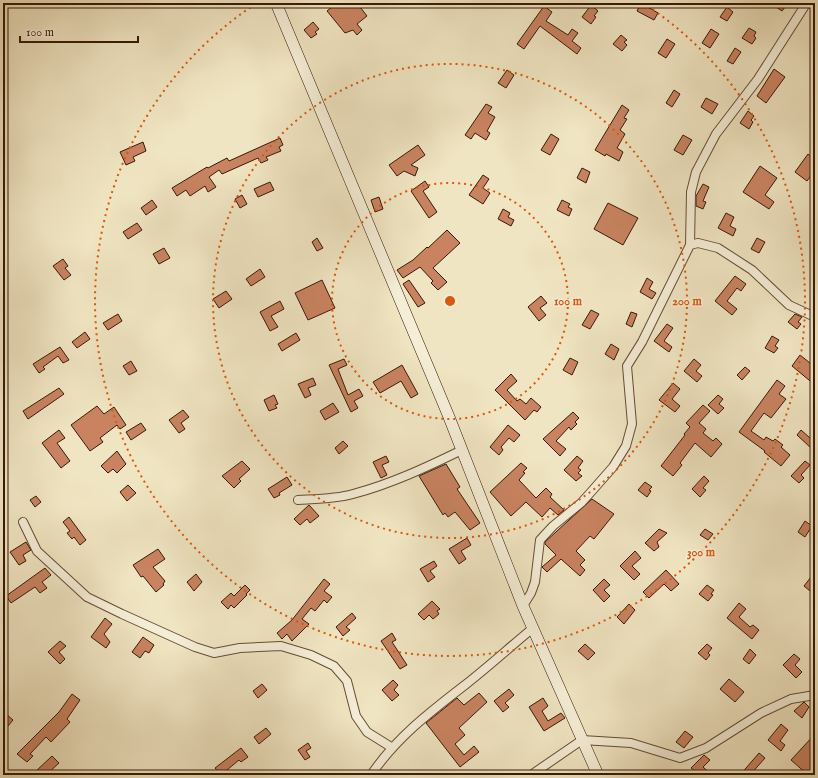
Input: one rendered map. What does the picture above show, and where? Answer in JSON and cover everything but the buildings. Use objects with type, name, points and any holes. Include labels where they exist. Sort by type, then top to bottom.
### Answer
[{"type":"street","points":[[276,3],[462,450],[533,628],[598,775]]},
{"type":"street","points":[[524,606],[532,593],[535,582],[540,540],[553,526],[586,497],[613,467],[626,446],[632,424],[627,366],[642,342],[690,245],[690,192],[696,172],[716,134],[758,79],[804,7]]},
{"type":"street","points":[[690,245],[698,243],[718,248],[752,270],[789,305],[815,317]]},
{"type":"street","points":[[298,500],[327,499],[353,494],[418,471],[462,450]]},
{"type":"street","points":[[23,522],[37,551],[87,597],[122,614],[195,647],[214,653],[240,648],[280,646],[311,655],[334,666],[347,681],[356,716],[367,732],[391,748]]},
{"type":"street","points":[[370,775],[391,748],[426,715],[533,628]]},
{"type":"street","points":[[531,775],[582,740],[630,743],[680,758],[706,748],[761,712],[791,699],[814,693]]}]
